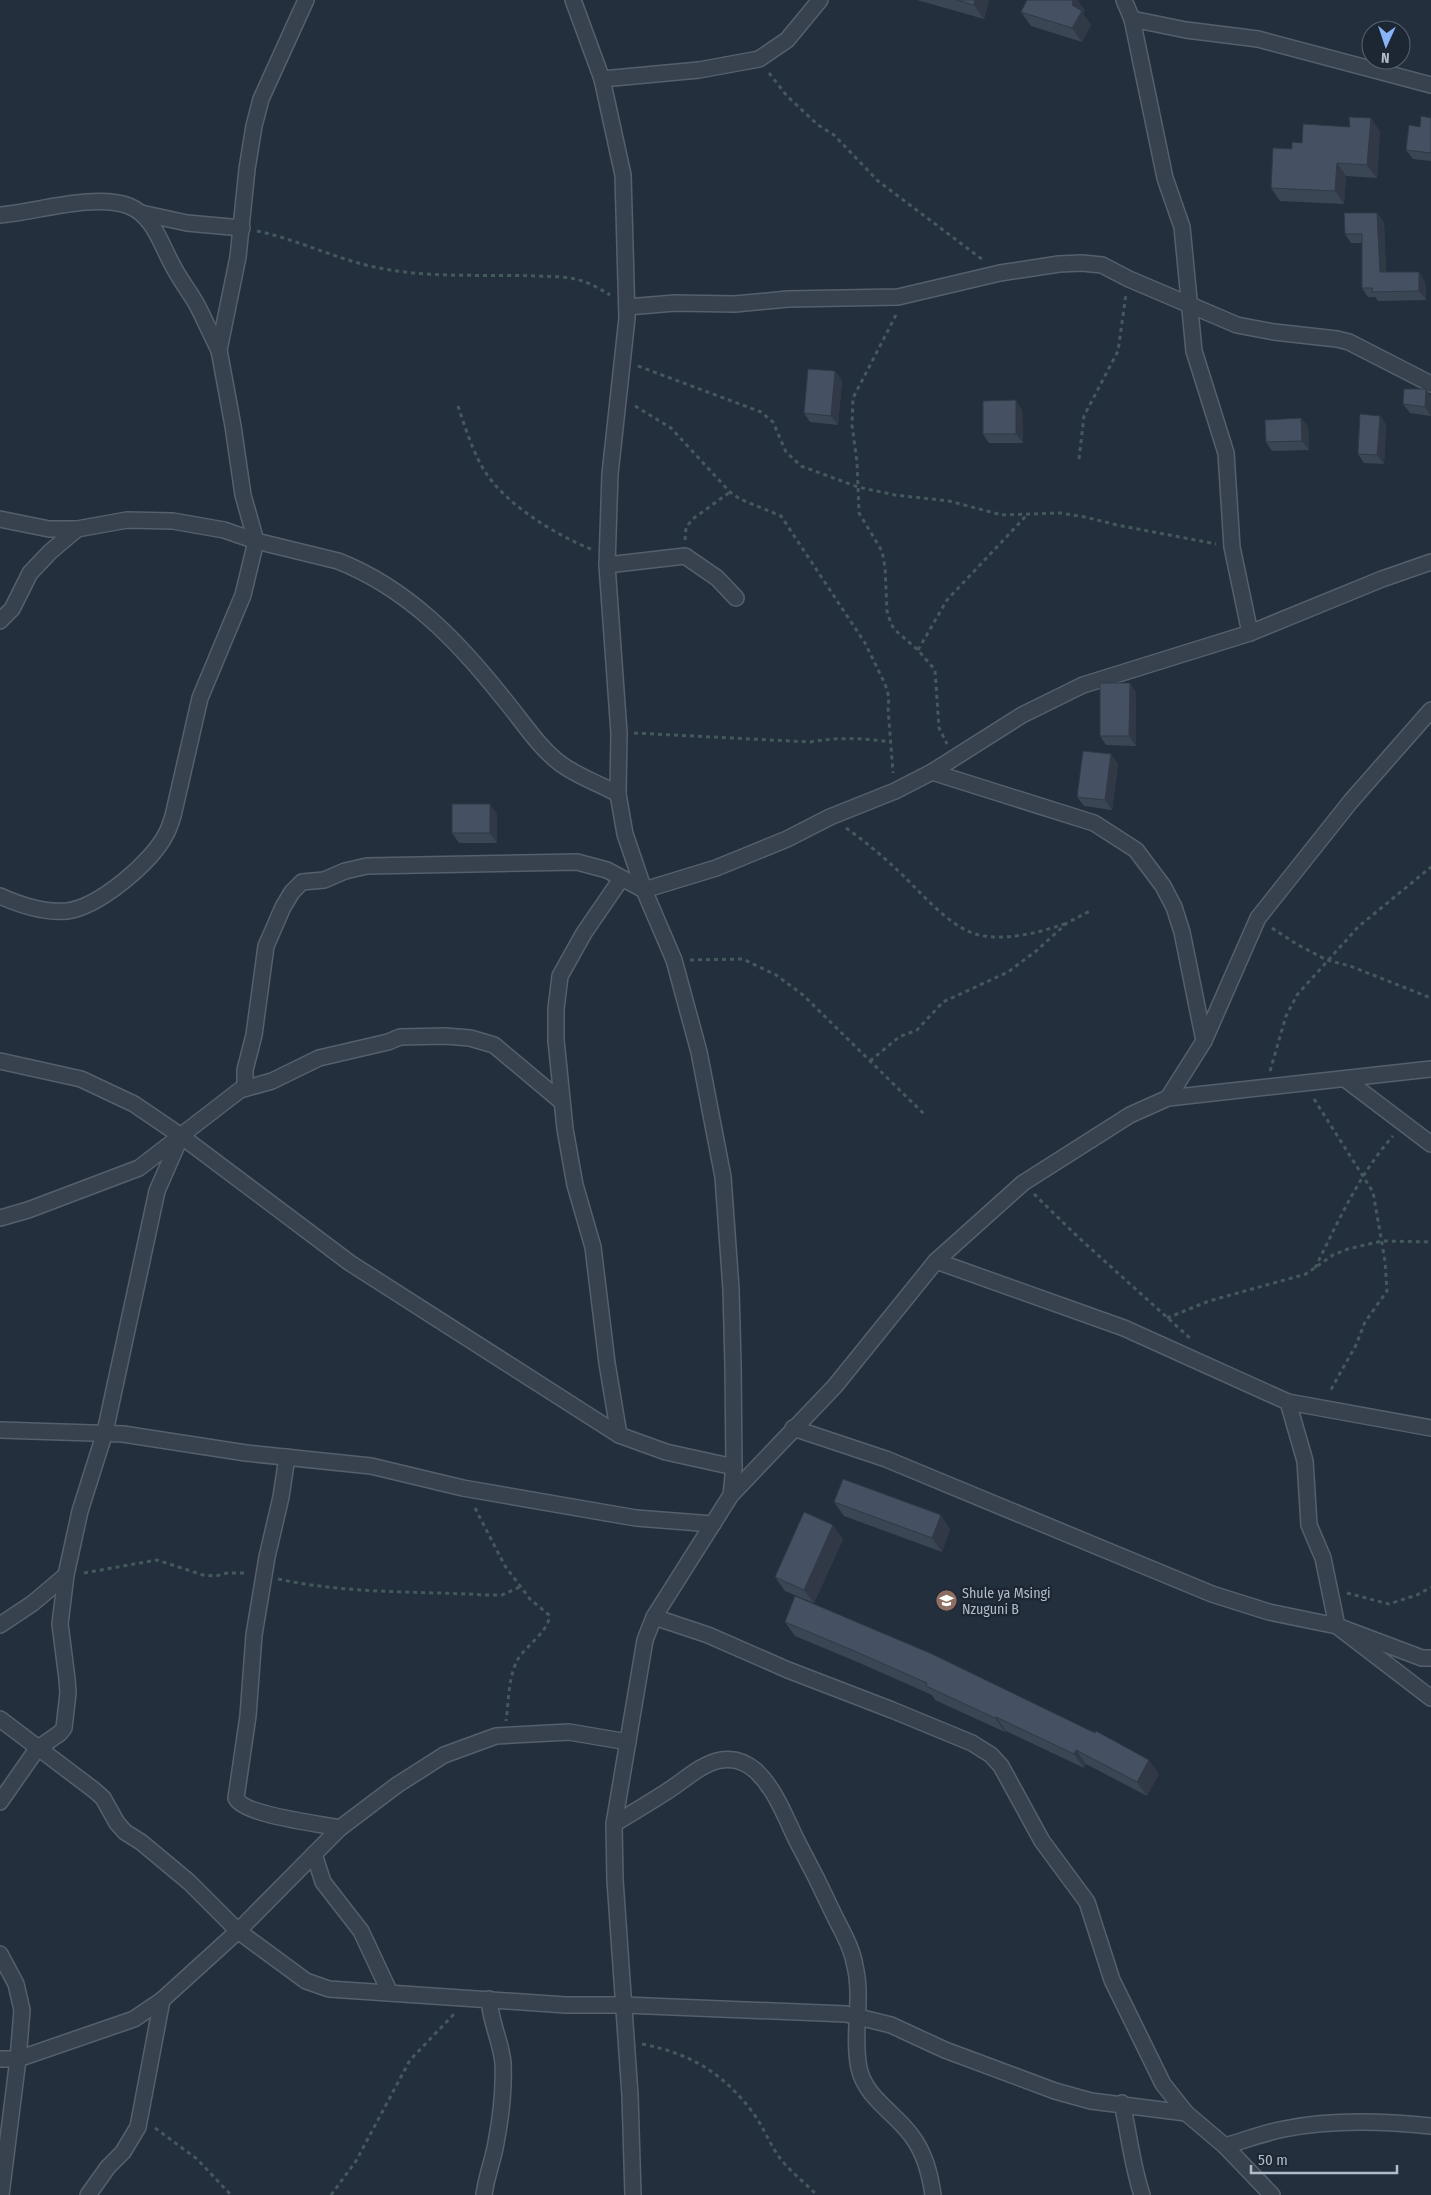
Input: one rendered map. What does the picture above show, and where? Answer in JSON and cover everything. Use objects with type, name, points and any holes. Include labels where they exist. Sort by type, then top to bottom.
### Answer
[{"type":"street","points":[[219,350],[238,257],[247,170],[261,99],[306,0]]},
{"type":"street","points":[[573,0],[602,79],[623,175],[627,307],[610,474],[607,561],[619,732],[618,794],[625,834],[644,890],[674,960],[699,1052],[722,1177],[731,1289],[734,1467],[731,1495]]},
{"type":"street","points":[[602,79],[699,70],[758,59],[787,40],[820,0]]},
{"type":"street","points":[[1124,0],[1132,19],[1166,178],[1182,227],[1190,304],[1190,333],[1194,352],[1226,453],[1232,547],[1250,632]]},
{"type":"street","points":[[1132,19],[1186,30],[1258,39],[1431,85]]},
{"type":"street","points":[[0,215],[24,212],[53,205],[103,203],[128,206],[141,213],[187,224],[242,228]]},
{"type":"street","points":[[0,896],[34,907],[52,910],[69,910],[80,907],[101,896],[129,876],[154,852],[166,834],[179,790],[200,698],[243,595],[256,541],[243,494],[219,350],[152,224],[141,213]]},
{"type":"street","points":[[627,307],[675,303],[735,304],[788,299],[828,300],[907,296],[1000,272],[1059,264],[1093,264],[1102,265],[1129,279],[1237,325],[1289,335],[1337,339],[1348,342],[1431,384]]},
{"type":"street","points":[[0,518],[49,529],[77,529],[127,520],[172,520],[198,524],[256,541],[338,561],[374,577],[401,595],[469,655],[541,744],[557,760],[618,794]]},
{"type":"street","points":[[0,621],[12,609],[30,573],[50,552],[77,529]]},
{"type":"street","points":[[607,561],[685,556],[717,578],[736,598]]},
{"type":"street","points":[[245,1087],[245,1070],[255,1026],[266,946],[283,907],[297,886],[302,882],[324,880],[344,871],[367,866],[577,862],[607,870],[644,890],[716,868],[787,838],[830,817],[895,791],[932,772],[1022,715],[1083,686],[1250,632],[1382,579],[1431,562]]},
{"type":"street","points":[[1168,1098],[1204,1041],[1258,918],[1351,801],[1431,710]]},
{"type":"street","points":[[932,772],[1094,823],[1136,850],[1163,886],[1174,907],[1182,932],[1204,1041]]},
{"type":"street","points":[[619,1435],[607,1363],[593,1247],[575,1185],[562,1102],[556,1040],[556,1009],[560,976],[584,933],[621,879]]},
{"type":"street","points":[[0,1218],[28,1210],[139,1168],[245,1087],[272,1081],[319,1058],[353,1048],[388,1042],[400,1037],[446,1036],[476,1039],[494,1045],[562,1102]]},
{"type":"street","points":[[0,1061],[81,1079],[134,1104],[181,1136],[350,1263],[619,1435],[666,1452],[734,1467]]},
{"type":"street","points":[[633,2195],[632,2139],[614,1871],[614,1824],[645,1640],[654,1617],[731,1495],[835,1386],[936,1261],[1023,1183],[1130,1115],[1168,1098],[1431,1069]]},
{"type":"street","points":[[1346,1079],[1431,1144]]},
{"type":"street","points":[[0,1802],[37,1749],[60,1733],[66,1721],[68,1679],[60,1624],[66,1575],[80,1511],[105,1432],[157,1191],[181,1136]]},
{"type":"street","points":[[936,1261],[1124,1328],[1288,1402],[1431,1428]]},
{"type":"street","points":[[1288,1402],[1305,1461],[1309,1525],[1323,1558],[1338,1626],[1431,1698]]},
{"type":"street","points":[[794,1428],[886,1459],[1212,1594],[1269,1612],[1338,1626],[1422,1658],[1431,1658]]},
{"type":"street","points":[[0,1430],[105,1432],[287,1457],[371,1466],[462,1488],[636,1518],[713,1524]]},
{"type":"street","points":[[287,1457],[254,1635],[246,1734],[236,1798],[243,1806],[266,1814],[340,1828]]},
{"type":"street","points":[[0,1625],[33,1603],[66,1575]]},
{"type":"street","points":[[654,1617],[708,1635],[788,1670],[892,1710],[972,1743],[991,1755],[1001,1766],[1042,1841],[1087,1902],[1094,1919],[1102,1954],[1121,2000],[1162,2084],[1186,2113],[1225,2146],[1272,2195]]},
{"type":"street","points":[[0,1719],[103,1798],[117,1823],[125,1832],[141,1842],[189,1882],[238,1931],[306,1981],[318,1986],[566,2005],[624,2005],[739,2011],[827,2012],[858,2016],[891,2025],[946,2050],[1054,2091],[1091,2100],[1186,2113]]},
{"type":"street","points":[[0,2059],[18,2059],[134,2019],[162,2000],[238,1931],[340,1828],[396,1785],[444,1755],[489,1738],[504,1736],[569,1732],[628,1742]]},
{"type":"street","points":[[614,1824],[667,1792],[705,1765],[721,1760],[735,1760],[745,1763],[756,1771],[770,1788],[815,1874],[850,1948],[856,1967],[858,2067],[864,2083],[870,2092],[912,2136],[929,2172],[933,2195]]},
{"type":"street","points":[[314,1854],[323,1882],[361,1932],[390,1993]]},
{"type":"street","points":[[0,1954],[16,1984],[22,2010],[18,2059],[1,2195]]},
{"type":"street","points":[[484,2195],[485,2180],[496,2143],[503,2062],[492,2022],[489,1999]]},
{"type":"street","points":[[88,2195],[108,2167],[132,2139],[140,2118],[162,2000]]},
{"type":"street","points":[[1122,2104],[1130,2137],[1134,2172],[1142,2195]]},
{"type":"street","points":[[1225,2146],[1264,2134],[1321,2124],[1355,2123],[1431,2126]]},
{"type":"path","points":[[758,59],[787,96],[818,125],[834,135],[878,181],[1000,272]]},
{"type":"path","points":[[242,228],[275,235],[370,266],[403,272],[444,276],[475,274],[574,277],[592,284],[627,307]]},
{"type":"path","points":[[1079,459],[1084,416],[1118,351],[1129,279]]},
{"type":"path","points":[[907,296],[886,331],[871,366],[853,398],[852,425],[857,462],[858,513],[882,551],[886,567],[887,611],[891,624],[918,650],[935,670],[939,728],[956,757]]},
{"type":"path","points":[[622,360],[761,412],[773,422],[786,452],[801,466],[858,487],[895,495],[949,501],[1002,515],[1060,513],[1085,517],[1117,526],[1232,547]]},
{"type":"path","points":[[619,396],[671,428],[730,492],[740,499],[781,516],[860,635],[885,684],[889,697],[890,742],[895,791]]},
{"type":"path","points":[[458,406],[478,457],[495,485],[531,517],[607,561]]},
{"type":"path","points":[[685,556],[686,527],[694,518],[730,492]]},
{"type":"path","points":[[918,650],[947,600],[1027,515]]},
{"type":"path","points":[[619,732],[810,742],[834,738],[859,738],[890,742]]},
{"type":"path","points":[[830,817],[864,841],[894,866],[943,914],[971,933],[996,937],[1018,936],[1067,923],[1090,911]]},
{"type":"path","points":[[1266,1088],[1286,1016],[1296,995],[1358,927],[1431,867]]},
{"type":"path","points":[[1258,918],[1298,945],[1327,960],[1350,966],[1431,998]]},
{"type":"path","points":[[870,1061],[899,1037],[917,1030],[952,996],[1017,966],[1067,923]]},
{"type":"path","points":[[674,960],[743,959],[776,975],[803,995],[924,1114]]},
{"type":"path","points":[[1304,1084],[1373,1192],[1382,1241],[1387,1293],[1365,1322],[1356,1345],[1340,1375],[1319,1408]]},
{"type":"path","points":[[1314,1270],[1363,1176],[1378,1153],[1404,1124]]},
{"type":"path","points":[[1023,1183],[1078,1238],[1122,1274],[1196,1343]]},
{"type":"path","points":[[1167,1318],[1209,1301],[1296,1277],[1314,1270],[1333,1255],[1348,1249],[1382,1241],[1431,1242]]},
{"type":"path","points":[[462,1488],[482,1520],[505,1566],[530,1599],[547,1612],[550,1622],[519,1658],[513,1672],[504,1736]]},
{"type":"path","points":[[66,1575],[157,1560],[203,1575],[216,1576],[234,1573],[264,1575],[312,1586],[353,1590],[487,1595],[502,1594],[520,1588]]},
{"type":"path","points":[[1329,1589],[1389,1604],[1417,1595],[1431,1587]]},
{"type":"path","points":[[331,2195],[356,2161],[410,2060],[470,1998]]},
{"type":"path","points":[[626,2041],[657,2047],[683,2056],[702,2064],[720,2076],[736,2091],[756,2117],[777,2154],[818,2195]]},
{"type":"path","points":[[140,2118],[197,2159],[232,2195]]},
{"type":"building","points":[[957,0],[975,0],[974,5]]},
{"type":"building","points":[[1027,0],[1073,0],[1072,5],[1082,11],[1072,28],[1021,12]]},
{"type":"building","points":[[1421,116],[1431,118],[1431,153],[1406,150],[1409,125],[1420,127]]},
{"type":"building","points":[[1349,117],[1371,118],[1367,165],[1337,163],[1335,191],[1271,188],[1273,148],[1292,149],[1292,142],[1302,143],[1303,124],[1350,127]]},
{"type":"building","points":[[1344,213],[1377,213],[1380,272],[1419,272],[1419,291],[1371,292],[1373,288],[1362,288],[1362,234],[1345,234]]},
{"type":"building","points":[[808,369],[835,371],[831,416],[804,413]]},
{"type":"building","points":[[1404,389],[1426,389],[1425,407],[1403,404]]},
{"type":"building","points":[[1016,400],[1016,434],[983,434],[983,401]]},
{"type":"building","points":[[1360,414],[1380,416],[1377,455],[1358,454]]},
{"type":"building","points":[[1301,418],[1302,441],[1266,442],[1265,420]]},
{"type":"building","points":[[1100,683],[1130,683],[1129,736],[1100,736]]},
{"type":"building","points":[[1083,751],[1111,754],[1105,800],[1077,797]]},
{"type":"building","points":[[452,804],[490,804],[490,833],[452,833]]},
{"type":"building","points":[[843,1479],[941,1515],[932,1538],[834,1502]]},
{"type":"building","points":[[804,1512],[833,1525],[804,1590],[775,1577]]},
{"type":"building","points":[[795,1596],[932,1654],[1095,1733],[1096,1731],[1149,1760],[1137,1782],[1076,1750],[1074,1754],[926,1686],[927,1683],[785,1622]]},
{"type":"place","name":"Shule ya Msingi Nzuguni B","points":[[946,1601]]}]
